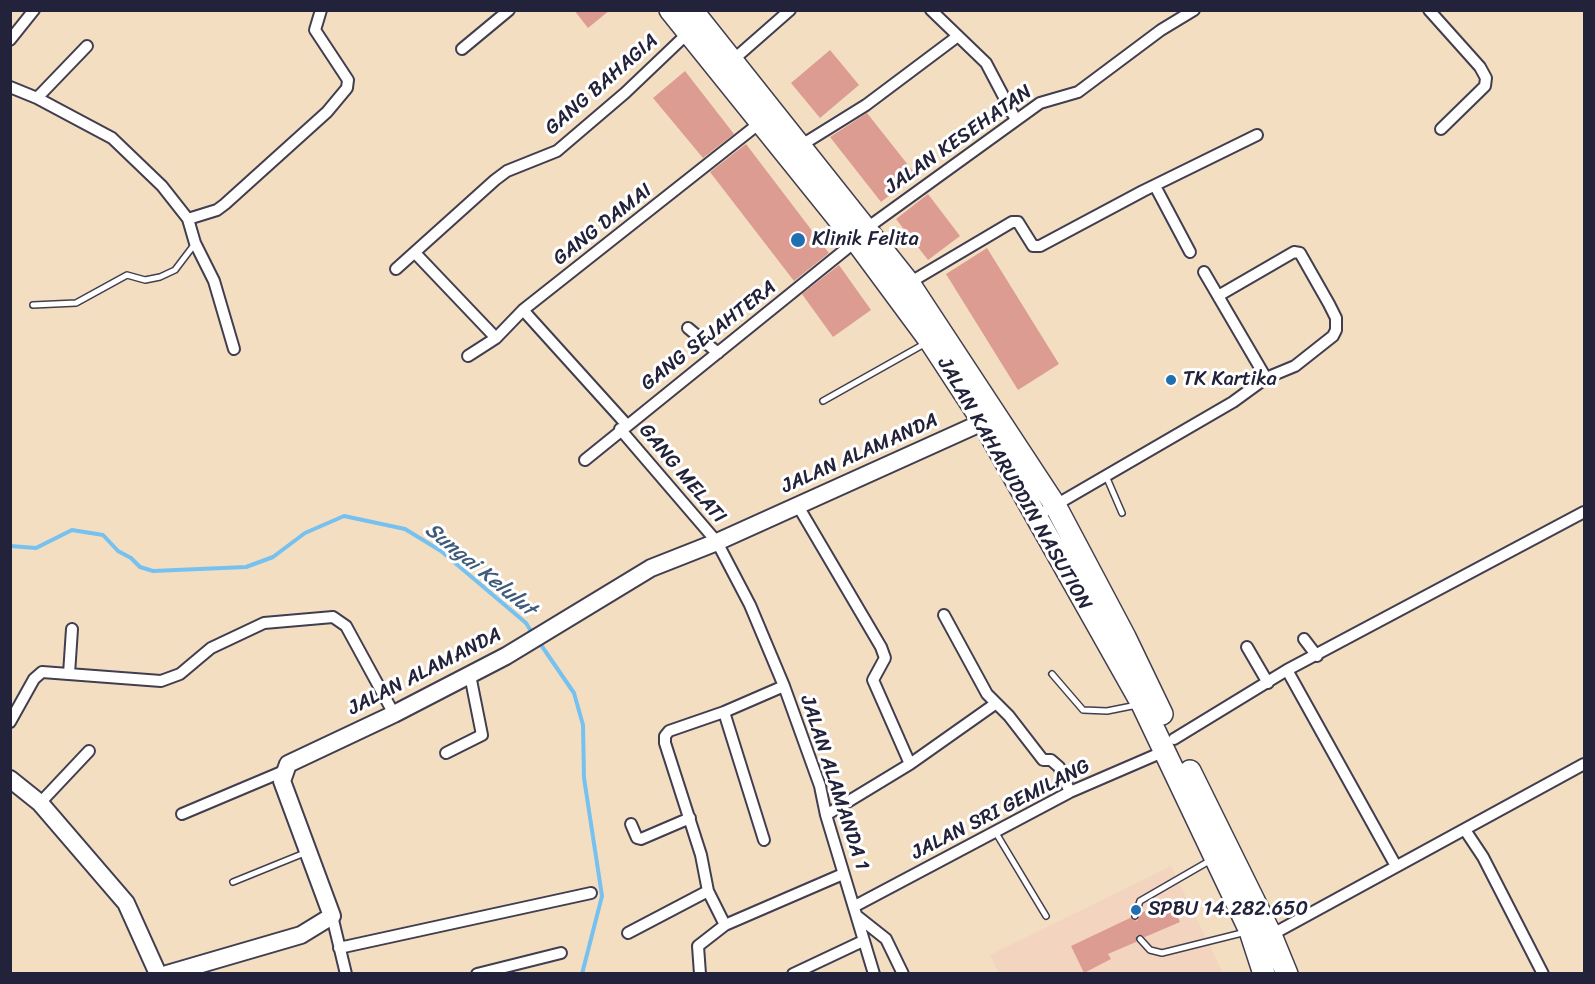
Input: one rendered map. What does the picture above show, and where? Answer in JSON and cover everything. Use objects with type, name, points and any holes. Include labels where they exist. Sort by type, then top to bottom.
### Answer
[{"type":"highway","name":"JALAN KAHARUDDIN NASUTION","points":[[670,10],[761,122],[909,283],[1055,505],[1125,637],[1214,858],[1250,931],[1264,974]]},
{"type":"highway","name":"JALAN KAHARUDDIN NASUTION","points":[[692,10],[800,146],[862,234],[983,422],[1142,704],[1169,745],[1271,935],[1287,974]]},
{"type":"street","points":[[10,40],[34,10]]},
{"type":"street","points":[[188,219],[217,210],[225,204],[327,112],[347,88],[348,80],[315,30],[321,10]]},
{"type":"street","points":[[462,49],[509,10]]},
{"type":"street","points":[[733,60],[790,10]]},
{"type":"street","points":[[931,10],[986,63],[1016,120]]},
{"type":"street","name":"JALAN KESEHATAN","points":[[862,234],[1040,103],[1078,92],[1161,30],[1194,10]]},
{"type":"street","points":[[1429,10],[1480,67],[1486,78],[1485,86],[1441,129]]},
{"type":"street","name":"GANG BAHAGIA","points":[[396,269],[416,254],[501,176],[557,151],[688,33]]},
{"type":"street","points":[[800,146],[866,105],[958,36]]},
{"type":"street","points":[[37,98],[87,46]]},
{"type":"street","points":[[10,87],[37,98],[112,138],[162,186],[188,219],[195,243],[214,281],[234,349]]},
{"type":"street","name":"GANG DAMAI","points":[[468,356],[496,338],[523,310],[761,122]]},
{"type":"street","points":[[909,283],[1012,222],[1018,222],[1033,246],[1040,246],[1257,135]]},
{"type":"street","points":[[1155,186],[1190,252]]},
{"type":"street","name":"GANG SEJAHTERA","points":[[585,460],[623,426],[718,354],[862,234]]},
{"type":"street","points":[[1035,517],[1105,474],[1233,402],[1266,378],[1295,366],[1335,333],[1336,318],[1304,256],[1294,252],[1218,296]]},
{"type":"street","points":[[416,254],[496,338]]},
{"type":"street","points":[[1204,272],[1266,378]]},
{"type":"street","name":"GANG MELATI","points":[[523,310],[623,426],[717,542]]},
{"type":"street","points":[[688,328],[718,354]]},
{"type":"street","name":"JALAN ALAMANDA","points":[[284,771],[288,764],[470,675],[651,568],[717,542],[983,422]]},
{"type":"street","points":[[798,506],[885,658],[873,680],[910,764]]},
{"type":"street","name":"JALAN SRI GEMILANG","points":[[856,911],[1070,792],[1169,745],[1287,670],[1584,512]]},
{"type":"street","name":"JALAN ALAMANDA 1","points":[[717,542],[750,605],[784,686],[820,786],[826,815],[874,974]]},
{"type":"street","points":[[944,615],[965,658],[995,704],[1009,716],[1043,760],[1051,760],[1059,767],[1070,792]]},
{"type":"street","points":[[10,722],[29,685],[42,672],[169,679],[180,674],[211,648],[264,623],[333,617],[346,626],[394,714]]},
{"type":"street","points":[[69,674],[72,629]]},
{"type":"street","points":[[1304,639],[1317,656]]},
{"type":"street","points":[[1247,646],[1268,683]]},
{"type":"street","points":[[1287,670],[1396,866]]},
{"type":"street","points":[[446,753],[482,735],[470,675]]},
{"type":"street","points":[[725,925],[708,891],[690,818],[665,743],[665,736],[669,731],[724,712],[784,686]]},
{"type":"street","points":[[826,815],[910,764],[995,704]]},
{"type":"street","points":[[724,712],[764,840]]},
{"type":"street","points":[[40,803],[89,751]]},
{"type":"street","points":[[1271,935],[1584,764]]},
{"type":"street","points":[[182,814],[284,771]]},
{"type":"street","points":[[284,771],[282,781],[310,851],[332,916],[346,974]]},
{"type":"street","points":[[10,779],[40,803],[126,903],[158,974]]},
{"type":"street","points":[[631,824],[638,838],[641,839],[690,818]]},
{"type":"street","points":[[1466,830],[1483,857],[1543,974]]},
{"type":"street","points":[[700,974],[698,946],[725,925],[843,874]]},
{"type":"street","points":[[628,933],[708,891]]},
{"type":"street","points":[[339,948],[591,893]]},
{"type":"street","points":[[856,911],[886,939],[903,974]]},
{"type":"street","points":[[166,974],[301,935],[332,916]]},
{"type":"street","points":[[792,974],[863,941]]},
{"type":"street","points":[[477,974],[561,954]]},
{"type":"lane","points":[[33,305],[76,303],[127,275],[146,280],[160,277],[175,270],[195,243]]},
{"type":"lane","points":[[823,401],[930,340]]},
{"type":"lane","points":[[1105,474],[1122,513]]},
{"type":"lane","points":[[1052,675],[1083,710],[1107,711],[1142,704]]},
{"type":"lane","points":[[996,833],[1046,916]]},
{"type":"lane","points":[[233,882],[310,851]]},
{"type":"lane","points":[[1135,915],[1140,901],[1214,858]]},
{"type":"lane","points":[[1140,939],[1150,950],[1174,952],[1250,931]]},
{"type":"shaded area","name":"SPBU 14.282.650","points":[[1171,866],[1223,973],[999,973],[990,955]]},
{"type":"building","points":[[574,10],[610,10],[588,28]]},
{"type":"building","points":[[830,50],[859,85],[820,118],[791,83]]},
{"type":"building","points":[[685,71],[734,134],[703,158],[653,98]]},
{"type":"building","points":[[867,113],[916,175],[881,202],[830,137]]},
{"type":"building","points":[[746,144],[829,253],[794,281],[710,172]]},
{"type":"building","points":[[928,194],[960,236],[928,260],[896,219]]},
{"type":"building","points":[[987,248],[1059,364],[1018,390],[946,274]]},
{"type":"building","points":[[839,265],[871,310],[833,337],[802,294]]},
{"type":"building","points":[[1170,900],[1180,922],[1145,937],[1137,935],[1136,942],[1108,954],[1111,959],[1084,973],[1071,946],[1130,918],[1137,921],[1141,913]]},
{"type":"waterway","name":"Sungai Kelulut","points":[[10,546],[36,548],[72,530],[103,535],[118,551],[131,558],[140,567],[153,571],[246,567],[273,557],[305,533],[344,516],[405,529],[441,551],[526,623],[533,634]]},
{"type":"waterway","name":"Sungai Kelulut","points":[[539,642],[574,693],[583,725],[584,778],[602,896],[582,974]]},
{"type":"place","name":"Klinik Felita","points":[[798,240]]},
{"type":"place","name":"TK Kartika","points":[[1171,380]]},
{"type":"place","name":"SPBU 14.282.650","points":[[1136,910]]}]
